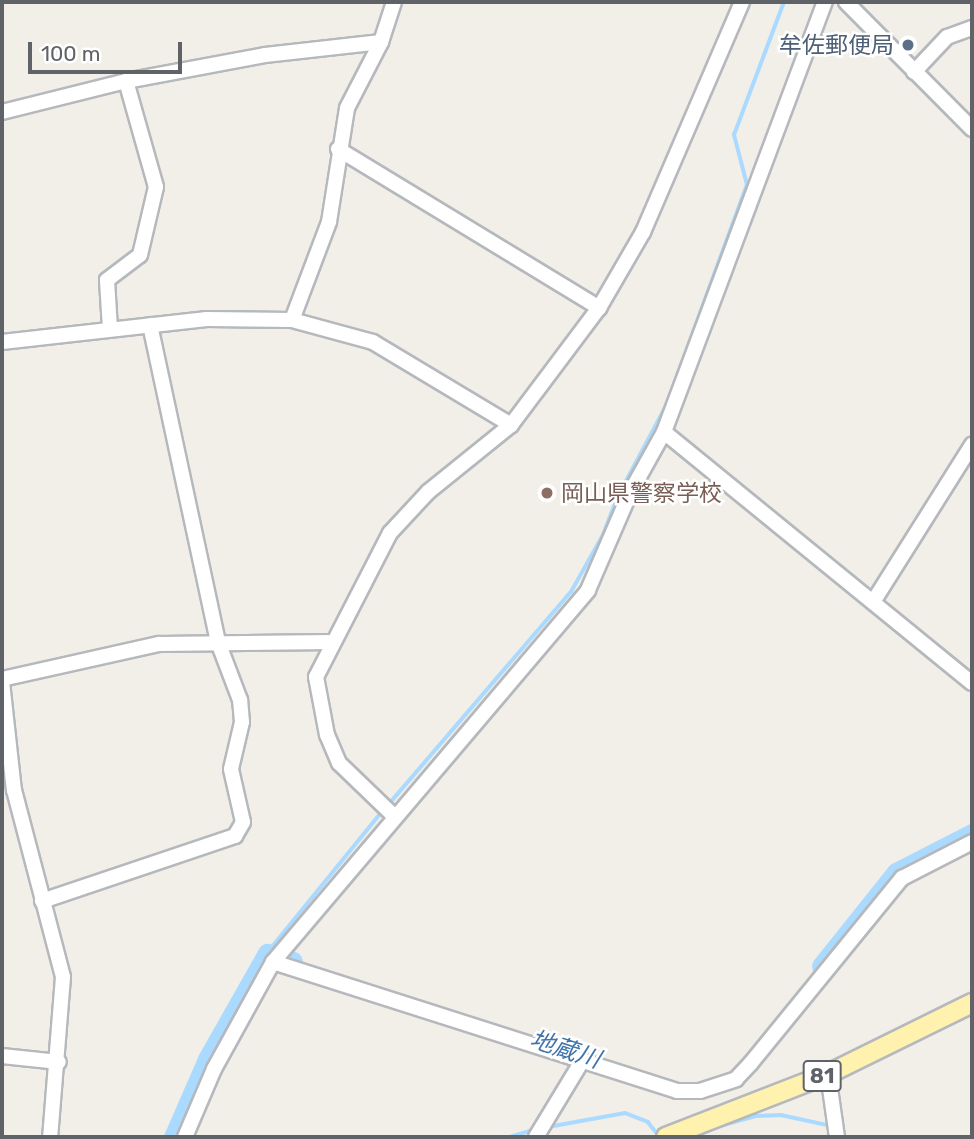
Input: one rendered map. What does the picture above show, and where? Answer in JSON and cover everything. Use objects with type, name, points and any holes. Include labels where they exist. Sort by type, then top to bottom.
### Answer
[{"type":"main road","name":"81","points":[[666,1137],[828,1074],[972,1003]]},
{"type":"street","points":[[292,320],[330,222],[338,149],[348,108],[381,42],[394,2]]},
{"type":"street","points":[[394,816],[339,763],[327,735],[316,677],[390,533],[428,492],[511,425],[599,308],[643,232],[742,2]]},
{"type":"street","points":[[185,1137],[214,1069],[273,962],[394,816],[589,590],[631,493],[664,432],[825,2]]},
{"type":"street","points":[[846,2],[972,129]]},
{"type":"street","points":[[914,72],[947,37],[972,28]]},
{"type":"street","points":[[2,113],[126,81],[265,55],[381,42]]},
{"type":"street","points":[[110,329],[107,280],[140,255],[156,187],[126,81]]},
{"type":"street","points":[[338,149],[599,308]]},
{"type":"street","points":[[2,342],[207,319],[292,320],[373,342],[511,425]]},
{"type":"street","points":[[42,901],[235,836],[243,822],[231,769],[242,722],[240,700],[218,642],[150,326]]},
{"type":"street","points":[[664,432],[972,683]]},
{"type":"street","points":[[873,602],[972,445]]},
{"type":"street","points":[[50,1137],[59,1062],[63,977],[14,790],[2,681],[159,644],[332,642]]},
{"type":"street","points":[[273,962],[677,1091],[700,1091],[736,1079],[902,878],[972,842]]},
{"type":"street","points":[[2,1056],[59,1062]]},
{"type":"street","points":[[536,1137],[582,1061]]},
{"type":"street","points":[[828,1074],[837,1137]]},
{"type":"waterway","points":[[389,804],[571,592],[603,535],[617,498],[666,406],[747,185],[734,135],[784,2]]},
{"type":"waterway","points":[[267,953],[384,809]]},
{"type":"waterway","name":"地蔵川","points":[[821,966],[896,872],[972,833]]},
{"type":"waterway","name":"地蔵川","points":[[173,1137],[207,1059],[267,953],[293,961]]},
{"type":"waterway","points":[[548,1127],[625,1113],[648,1122],[656,1132]]},
{"type":"waterway","points":[[709,1129],[756,1116],[781,1115],[832,1126]]},
{"type":"waterway","points":[[510,1137],[533,1130]]},
{"type":"place","name":"牟佐郵便局","points":[[908,45]]},
{"type":"place","name":"岡山県警察学校","points":[[547,493]]}]
